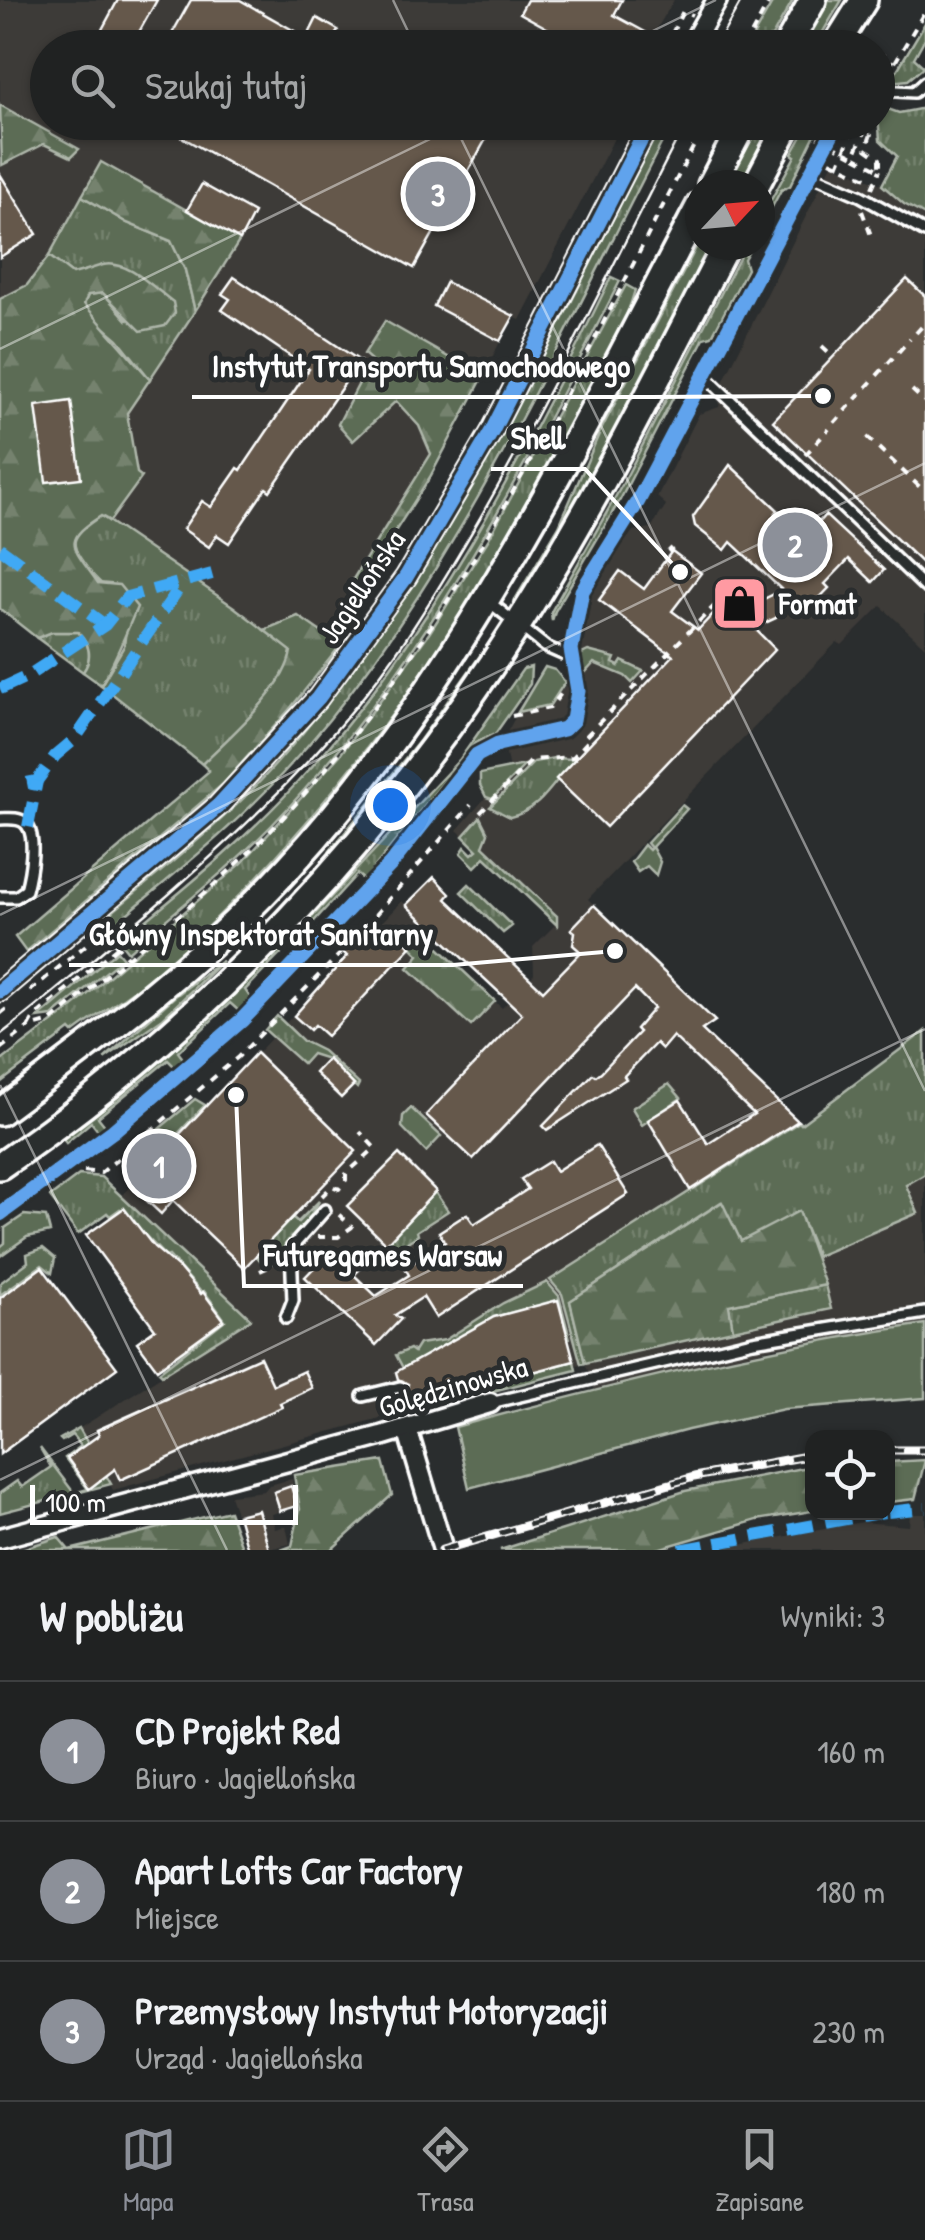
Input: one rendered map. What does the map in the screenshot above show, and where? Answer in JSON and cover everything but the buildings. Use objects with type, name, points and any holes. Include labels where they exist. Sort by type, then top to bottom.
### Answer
[{"type":"main road","points":[[796,30],[814,0]]},
{"type":"main road","points":[[845,30],[864,0]]},
{"type":"main road","points":[[719,170],[735,140]]},
{"type":"main road","points":[[766,170],[787,140]]},
{"type":"main road","points":[[0,1112],[179,974],[288,868],[382,756],[486,600],[685,233]]},
{"type":"main road","points":[[0,1166],[169,1034],[291,918],[415,774],[519,624],[610,470],[718,260]]},
{"type":"street","points":[[700,30],[716,0]]},
{"type":"street","name":"Jagiellońska","points":[[8,997],[218,806],[318,698],[406,576],[492,431],[641,140]]},
{"type":"street","name":"Golędzinowska","points":[[0,1538],[490,1403]]},
{"type":"street","points":[[406,1429],[443,1550]]},
{"type":"lane","points":[[895,91],[914,92],[925,82]]},
{"type":"lane","points":[[0,1214],[142,1108],[242,1020],[391,864],[477,756],[498,744],[564,728],[576,709],[572,649],[582,591],[638,501],[828,140]]},
{"type":"lane","points":[[810,174],[861,196],[925,232]]},
{"type":"lane","points":[[704,375],[925,587]]},
{"type":"lane","points":[[486,600],[546,647],[562,654],[572,649]]},
{"type":"lane","points":[[0,819],[22,821],[31,834],[26,890],[19,896],[0,897]]},
{"type":"lane","points":[[286,1318],[293,1300],[290,1248],[325,1210]]},
{"type":"lane","name":"Golędzinowska","points":[[490,1403],[753,1341],[925,1312]]},
{"type":"lane","points":[[363,1396],[400,1386]]},
{"type":"path","points":[[754,30],[770,0]]},
{"type":"path","points":[[674,30],[683,11],[692,16]]},
{"type":"path","points":[[895,61],[925,11]]},
{"type":"path","points":[[29,1026],[50,1021],[279,822],[350,737],[402,667],[510,498],[697,140]]},
{"type":"path","points":[[823,140],[880,170],[880,159],[866,149],[869,140]]},
{"type":"path","points":[[838,166],[849,140]]},
{"type":"path","points":[[854,156],[861,140]]},
{"type":"path","points":[[831,158],[830,162],[875,182]]},
{"type":"path","points":[[916,333],[925,323]]},
{"type":"path","points":[[834,423],[910,339]]},
{"type":"path","points":[[822,346],[834,357]]},
{"type":"path","points":[[912,390],[925,402]]},
{"type":"path","points":[[795,465],[828,428]]},
{"type":"path","points":[[867,438],[925,492]]},
{"type":"path","points":[[480,813],[532,760],[573,757],[588,740],[585,738],[732,587]]},
{"type":"path","points":[[648,662],[655,666]]},
{"type":"path","points":[[512,716],[550,708],[575,675]]},
{"type":"path","points":[[354,938],[472,805]]},
{"type":"path","points":[[28,992],[103,930],[127,958]]},
{"type":"path","points":[[0,1049],[118,947]]},
{"type":"path","points":[[279,1012],[304,994],[342,952]]},
{"type":"path","points":[[0,1014],[8,997]]},
{"type":"path","points":[[317,1237],[338,1237],[352,1227],[320,1198],[332,1186],[339,1188],[346,1174],[376,1148],[360,1132]]},
{"type":"shaded area","points":[[0,0],[674,0],[656,30],[30,30],[30,140],[613,140],[520,320],[513,317],[430,477],[327,635],[298,616],[264,630],[110,521],[141,477],[137,473],[127,413],[239,240],[101,162],[49,256],[27,285],[0,299]]},
{"type":"shaded area","points":[[897,156],[925,184],[925,647],[881,606],[842,645],[837,642],[588,899],[715,1021],[702,1030],[799,1122],[551,1280],[925,1053],[925,1324],[772,1348],[595,1390],[585,1363],[113,1490],[80,1428],[250,1319],[121,1196],[402,901],[429,926],[424,933],[502,1008],[534,974],[533,947],[555,925],[457,830],[486,797],[480,774],[509,768],[506,734],[518,712],[550,705],[564,687],[582,652],[592,594],[633,531],[651,528],[666,505],[657,497],[699,414],[719,407],[722,384],[832,164],[881,184]]},
{"type":"shaded area","points":[[292,1479],[297,1506],[272,1514],[275,1529],[286,1526],[290,1544],[248,1550],[230,1495],[264,1491],[269,1485]]},
{"type":"shaded area","points":[[910,1514],[925,1514],[925,1550],[713,1550],[862,1522],[909,1526]]},
{"type":"green space","points":[[774,0],[793,0],[776,30],[757,30]]},
{"type":"green space","points":[[827,0],[842,0],[824,30],[810,30]]},
{"type":"green space","points":[[925,23],[925,38],[914,58],[924,67],[908,80],[895,81],[895,74]]},
{"type":"green space","points":[[0,105],[30,122],[30,140],[63,140],[79,149],[71,157],[44,144],[2,165]]},
{"type":"green space","points":[[925,108],[925,215],[882,185],[897,156],[880,140],[895,140],[895,112]]},
{"type":"green space","points":[[652,140],[663,140],[498,461],[399,624],[344,701],[284,772],[243,814],[109,929],[102,921],[256,786],[336,692],[442,537],[577,290]]},
{"type":"green space","points":[[751,140],[765,140],[750,170],[736,170]]},
{"type":"green space","points":[[800,140],[812,140],[790,186],[781,190],[775,201],[775,193],[795,156],[792,154]]},
{"type":"green space","points":[[101,162],[240,240],[195,311],[185,270],[171,241],[127,223],[82,196]]},
{"type":"green space","points":[[82,196],[127,223],[171,241],[185,270],[195,311],[150,379],[84,305],[88,295],[103,293],[128,321],[104,265],[72,274],[49,256]]},
{"type":"green space","points":[[49,256],[72,274],[112,264],[131,270],[173,302],[175,313],[165,326],[141,331],[103,293],[88,295],[84,304],[150,379],[127,413],[137,473],[142,477],[110,521],[101,516],[75,539],[77,553],[98,583],[119,585],[137,607],[101,685],[83,672],[89,651],[78,632],[52,632],[37,638],[0,609],[0,299],[27,285]]},
{"type":"green space","points":[[690,260],[702,260],[597,466],[514,608],[513,603],[559,526],[599,434]]},
{"type":"green space","points":[[738,260],[744,260],[747,269],[712,336],[704,338],[552,621],[551,612],[622,485]]},
{"type":"green space","points":[[611,277],[620,281],[506,496],[422,635],[375,702],[271,826],[128,952],[120,942],[275,806],[343,730],[389,670],[509,477]]},
{"type":"green space","points":[[626,285],[635,290],[621,329],[523,512],[434,655],[385,724],[277,855],[159,971],[73,1033],[70,1030],[0,1083],[0,1062],[75,1005],[242,863],[340,755],[430,632],[488,540]]},
{"type":"green space","points":[[385,321],[483,377],[430,477],[360,586],[353,579],[431,454],[419,426],[396,401],[353,441],[338,424],[371,360],[364,354]]},
{"type":"green space","points":[[101,516],[292,651],[268,697],[202,764],[101,685],[124,646],[126,629],[135,612],[85,566],[74,544],[76,534]]},
{"type":"green space","points":[[298,616],[337,643],[336,651],[289,710],[223,784],[26,952],[15,937],[209,771],[202,764],[255,712],[287,666],[291,651],[264,630]]},
{"type":"green space","points":[[52,632],[78,632],[82,636],[89,656],[83,672],[37,638]]},
{"type":"green space","points":[[491,640],[466,682],[416,750],[363,817],[329,852],[420,740]]},
{"type":"green space","points":[[588,651],[615,658],[613,663],[619,666],[622,661],[643,671],[632,683],[594,663],[584,674],[580,655]]},
{"type":"green space","points":[[531,667],[530,684],[495,734],[475,743],[364,880],[357,874],[307,929],[315,937],[308,943],[299,935],[245,990],[252,1000],[240,1012],[230,1003],[178,1052],[185,1061],[177,1069],[168,1060],[98,1117],[106,1127],[99,1132],[91,1122],[66,1143],[62,1138],[170,1053],[296,934],[460,759],[523,669]]},
{"type":"green space","points":[[545,667],[555,670],[565,682],[550,705],[518,712]]},
{"type":"green space","points":[[575,759],[531,808],[510,817],[490,807],[534,762]]},
{"type":"green space","points":[[525,765],[492,799],[486,797],[480,774]]},
{"type":"green space","points":[[682,805],[687,809],[652,847],[660,862],[656,875],[647,866],[638,872],[631,862],[644,845],[651,848],[647,843]]},
{"type":"green space","points":[[480,817],[488,833],[483,846],[557,916],[557,925],[485,857],[475,867],[461,853],[465,847],[472,854],[477,850],[463,836]]},
{"type":"green space","points":[[469,884],[512,926],[503,933],[461,892]]},
{"type":"green space","points":[[423,933],[495,1001],[471,1026],[408,968],[419,955],[411,947]]},
{"type":"green space","points":[[117,951],[123,958],[52,1016],[38,1018]]},
{"type":"green space","points":[[222,961],[163,1018],[104,1059],[174,997]]},
{"type":"green space","points":[[277,1016],[303,1041],[323,1051],[359,1084],[357,1088],[328,1059],[312,1054],[303,1064],[265,1030]]},
{"type":"green space","points":[[925,1031],[925,1174],[906,1185],[918,1213],[817,1256],[799,1212],[741,1242],[721,1202],[570,1301],[585,1363],[581,1364],[562,1294],[550,1280],[801,1124]]},
{"type":"green space","points":[[669,1084],[681,1098],[642,1125],[632,1108]]},
{"type":"green space","points":[[195,1099],[205,1105],[151,1162],[136,1148]]},
{"type":"green space","points":[[411,1108],[441,1136],[426,1152],[402,1127],[403,1116]]},
{"type":"green space","points":[[79,1175],[101,1177],[251,1319],[162,1375],[159,1372],[225,1320],[204,1291],[120,1209],[110,1216],[107,1213],[78,1234],[50,1197]]},
{"type":"green space","points":[[435,1192],[448,1211],[394,1251],[381,1250]]},
{"type":"green space","points":[[319,1201],[312,1213],[314,1229],[294,1254],[266,1266],[256,1256],[292,1217],[298,1222]]},
{"type":"green space","points":[[722,1202],[741,1241],[799,1211],[825,1285],[729,1305],[733,1330],[585,1363],[570,1301]]},
{"type":"green space","points":[[24,1215],[46,1217],[50,1232],[27,1237],[0,1256],[5,1228]]},
{"type":"green space","points":[[43,1248],[55,1258],[52,1273],[42,1265],[0,1295],[0,1283],[28,1262],[27,1254]]},
{"type":"green space","points":[[547,1282],[559,1296],[570,1339],[557,1300],[494,1317],[403,1368],[396,1355],[410,1349],[414,1352],[419,1344],[445,1340],[503,1303]]},
{"type":"green space","points":[[825,1285],[831,1309],[733,1330],[728,1305]]},
{"type":"green space","points":[[925,1324],[925,1398],[784,1409],[469,1488],[455,1427],[688,1368]]},
{"type":"green space","points":[[574,1361],[576,1370],[465,1398],[464,1395],[482,1390],[482,1386]]},
{"type":"green space","points":[[79,1428],[111,1484],[0,1513],[0,1493],[17,1481],[22,1487],[51,1467],[40,1448],[74,1493],[88,1489],[65,1458],[81,1446],[72,1435],[60,1439]]},
{"type":"green space","points":[[925,1460],[915,1499],[895,1501],[895,1462]]},
{"type":"green space","points":[[383,1461],[392,1495],[331,1550],[281,1550],[292,1546],[300,1509],[294,1475]]},
{"type":"green space","points":[[805,1467],[805,1512],[757,1520],[654,1550],[500,1550],[685,1491]]},
{"type":"green space","points":[[229,1511],[243,1550],[69,1550]]},
{"type":"green space","points":[[58,1537],[69,1550],[19,1550]]},
{"type":"tram line","points":[[725,30],[742,0]]},
{"type":"tram line","points":[[0,1035],[221,847],[319,749],[378,678],[482,515],[677,140]]},
{"type":"railway","points":[[895,1450],[925,1450]]},
{"type":"railway","points":[[442,1550],[694,1477],[805,1456]]},
{"type":"marked path","points":[[0,548],[105,625]]},
{"type":"marked path","points":[[0,689],[26,677],[105,625],[127,597],[212,574]]},
{"type":"marked path","points":[[27,783],[37,781],[55,756],[75,739],[184,581]]},
{"type":"marked path","points":[[28,827],[37,781]]},
{"type":"marked path","points":[[895,1511],[925,1508]]},
{"type":"marked path","points":[[680,1550],[841,1520]]},
{"type":"cycle path","points":[[0,991],[218,806],[318,698],[406,577],[492,431],[641,140]]},
{"type":"cycle path","points":[[0,1214],[113,1131],[242,1020],[391,864],[477,755],[498,744],[564,729],[573,720],[578,691],[571,649],[582,591],[638,501],[829,140]]},
{"type":"place","name":"Przemysłowy Instytut Motoryzacji","points":[[438,194]]},
{"type":"place","name":"Instytut Transportu Samochodowego","points":[[823,396]]},
{"type":"place","name":"Apart Lofts Car Factory","points":[[795,545]]},
{"type":"place","name":"Shell","points":[[680,572]]},
{"type":"place","name":"Format","points":[[740,604]]},
{"type":"place","name":"Główny Inspektorat Sanitarny","points":[[615,951]]},
{"type":"place","name":"Futuregames Warsaw","points":[[236,1095]]},
{"type":"place","name":"CD Projekt Red","points":[[159,1166]]}]
